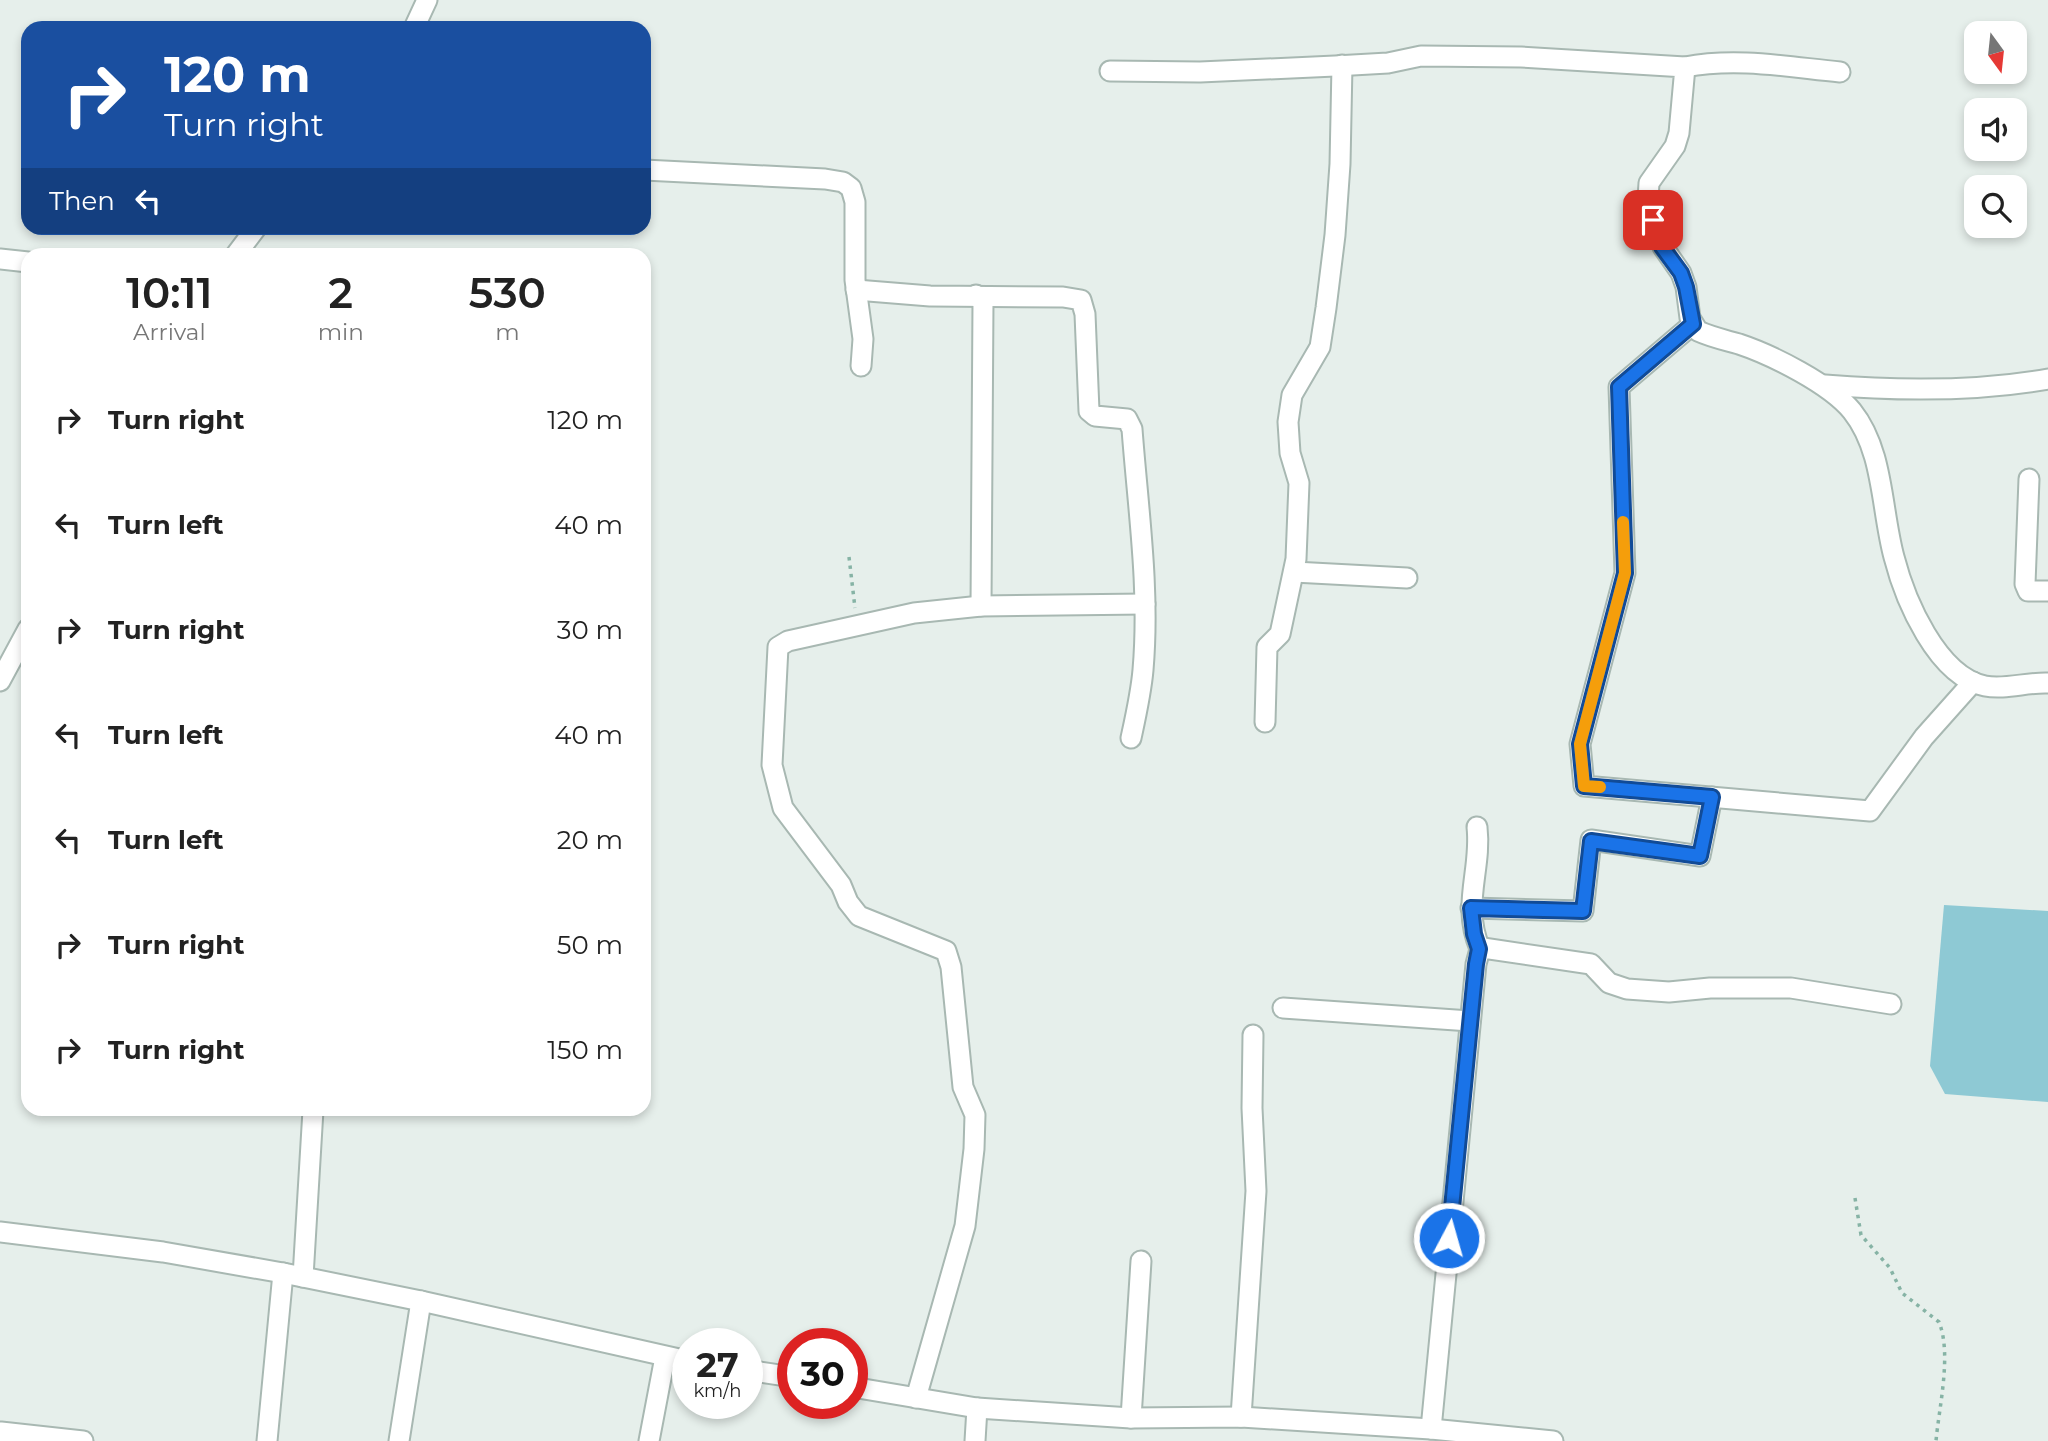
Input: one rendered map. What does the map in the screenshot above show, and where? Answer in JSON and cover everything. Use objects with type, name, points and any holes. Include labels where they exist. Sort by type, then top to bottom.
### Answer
[{"type":"street","points":[[417,21],[427,0]]},
{"type":"street","points":[[1110,71],[1200,72],[1388,63],[1421,56],[1521,57],[1685,67],[1713,61],[1740,61],[1840,72]]},
{"type":"street","points":[[1265,722],[1267,647],[1280,634],[1294,572],[1300,496],[1288,433],[1289,409],[1292,396],[1320,347],[1335,235],[1340,176],[1342,65]]},
{"type":"street","points":[[1685,67],[1679,133],[1675,146],[1649,183],[1647,199],[1662,247],[1681,273],[1693,324],[1698,331],[1751,349],[1825,385],[1863,425],[1869,438],[1894,557],[1926,636],[1935,651],[1973,682],[1991,687],[2048,683]]},
{"type":"street","points":[[651,170],[825,179],[843,182],[851,188],[855,202],[856,290],[863,339],[861,366]]},
{"type":"street","points":[[0,259],[21,261]]},
{"type":"street","points":[[856,290],[982,298],[1063,297],[1081,300],[1083,303],[1089,411],[1095,416],[1126,419],[1132,429],[1144,559],[1145,604],[1143,671],[1131,738]]},
{"type":"street","points":[[981,606],[982,298]]},
{"type":"street","points":[[1693,324],[1619,387],[1625,573],[1580,744],[1584,786],[1870,811],[1924,737],[1973,682]]},
{"type":"street","points":[[1825,385],[1875,389],[1989,388],[2048,379]]},
{"type":"street","points":[[2029,479],[2025,584],[2028,591],[2048,591]]},
{"type":"street","points":[[1294,572],[1407,578]]},
{"type":"street","points":[[916,1398],[965,1226],[974,1149],[975,1115],[962,1087],[950,957],[946,951],[859,916],[853,910],[841,885],[783,808],[772,765],[778,648],[788,640],[914,613],[981,606],[1145,604]]},
{"type":"street","points":[[0,681],[7,653],[21,637]]},
{"type":"street","points":[[1471,908],[1583,911],[1591,841],[1700,856],[1712,797]]},
{"type":"street","points":[[1431,1429],[1479,949],[1471,908],[1479,839],[1477,827]]},
{"type":"street","points":[[1479,949],[1591,964],[1609,983],[1639,990],[1669,992],[1710,988],[1791,988],[1891,1004]]},
{"type":"street","points":[[1283,1008],[1470,1021]]},
{"type":"street","points":[[1241,1417],[1256,1191],[1252,1035]]},
{"type":"street","points":[[303,1278],[313,1116]]},
{"type":"street","points":[[0,1232],[163,1252],[283,1273],[421,1301],[672,1358]]},
{"type":"street","points":[[1131,1418],[1141,1261]]},
{"type":"street","points":[[267,1441],[283,1273]]},
{"type":"street","points":[[399,1441],[421,1301]]},
{"type":"street","points":[[649,1441],[665,1357]]},
{"type":"street","points":[[868,1390],[977,1408],[1131,1418],[1241,1417],[1431,1429],[1474,1437],[1553,1441]]},
{"type":"street","points":[[975,1441],[977,1408]]},
{"type":"street","points":[[1,1433],[83,1441]]},
{"type":"path","points":[[849,557],[857,624]]},
{"type":"path","points":[[1855,1198],[1861,1235],[1890,1268],[1902,1293],[1939,1322],[1941,1327],[1945,1345],[1936,1441]]},
{"type":"water","points":[[1944,905],[2048,911],[2048,1102],[1945,1094],[1930,1066]]},
{"type":"slow traffic","points":[[1600,787],[1584,786],[1580,744],[1625,573],[1623,522]]},
{"type":"route","points":[[1449,1238],[1479,949],[1471,908],[1583,911],[1591,841],[1700,856],[1712,797],[1584,786],[1580,744],[1625,573],[1619,387],[1693,324],[1681,273],[1662,247],[1653,220]]}]
